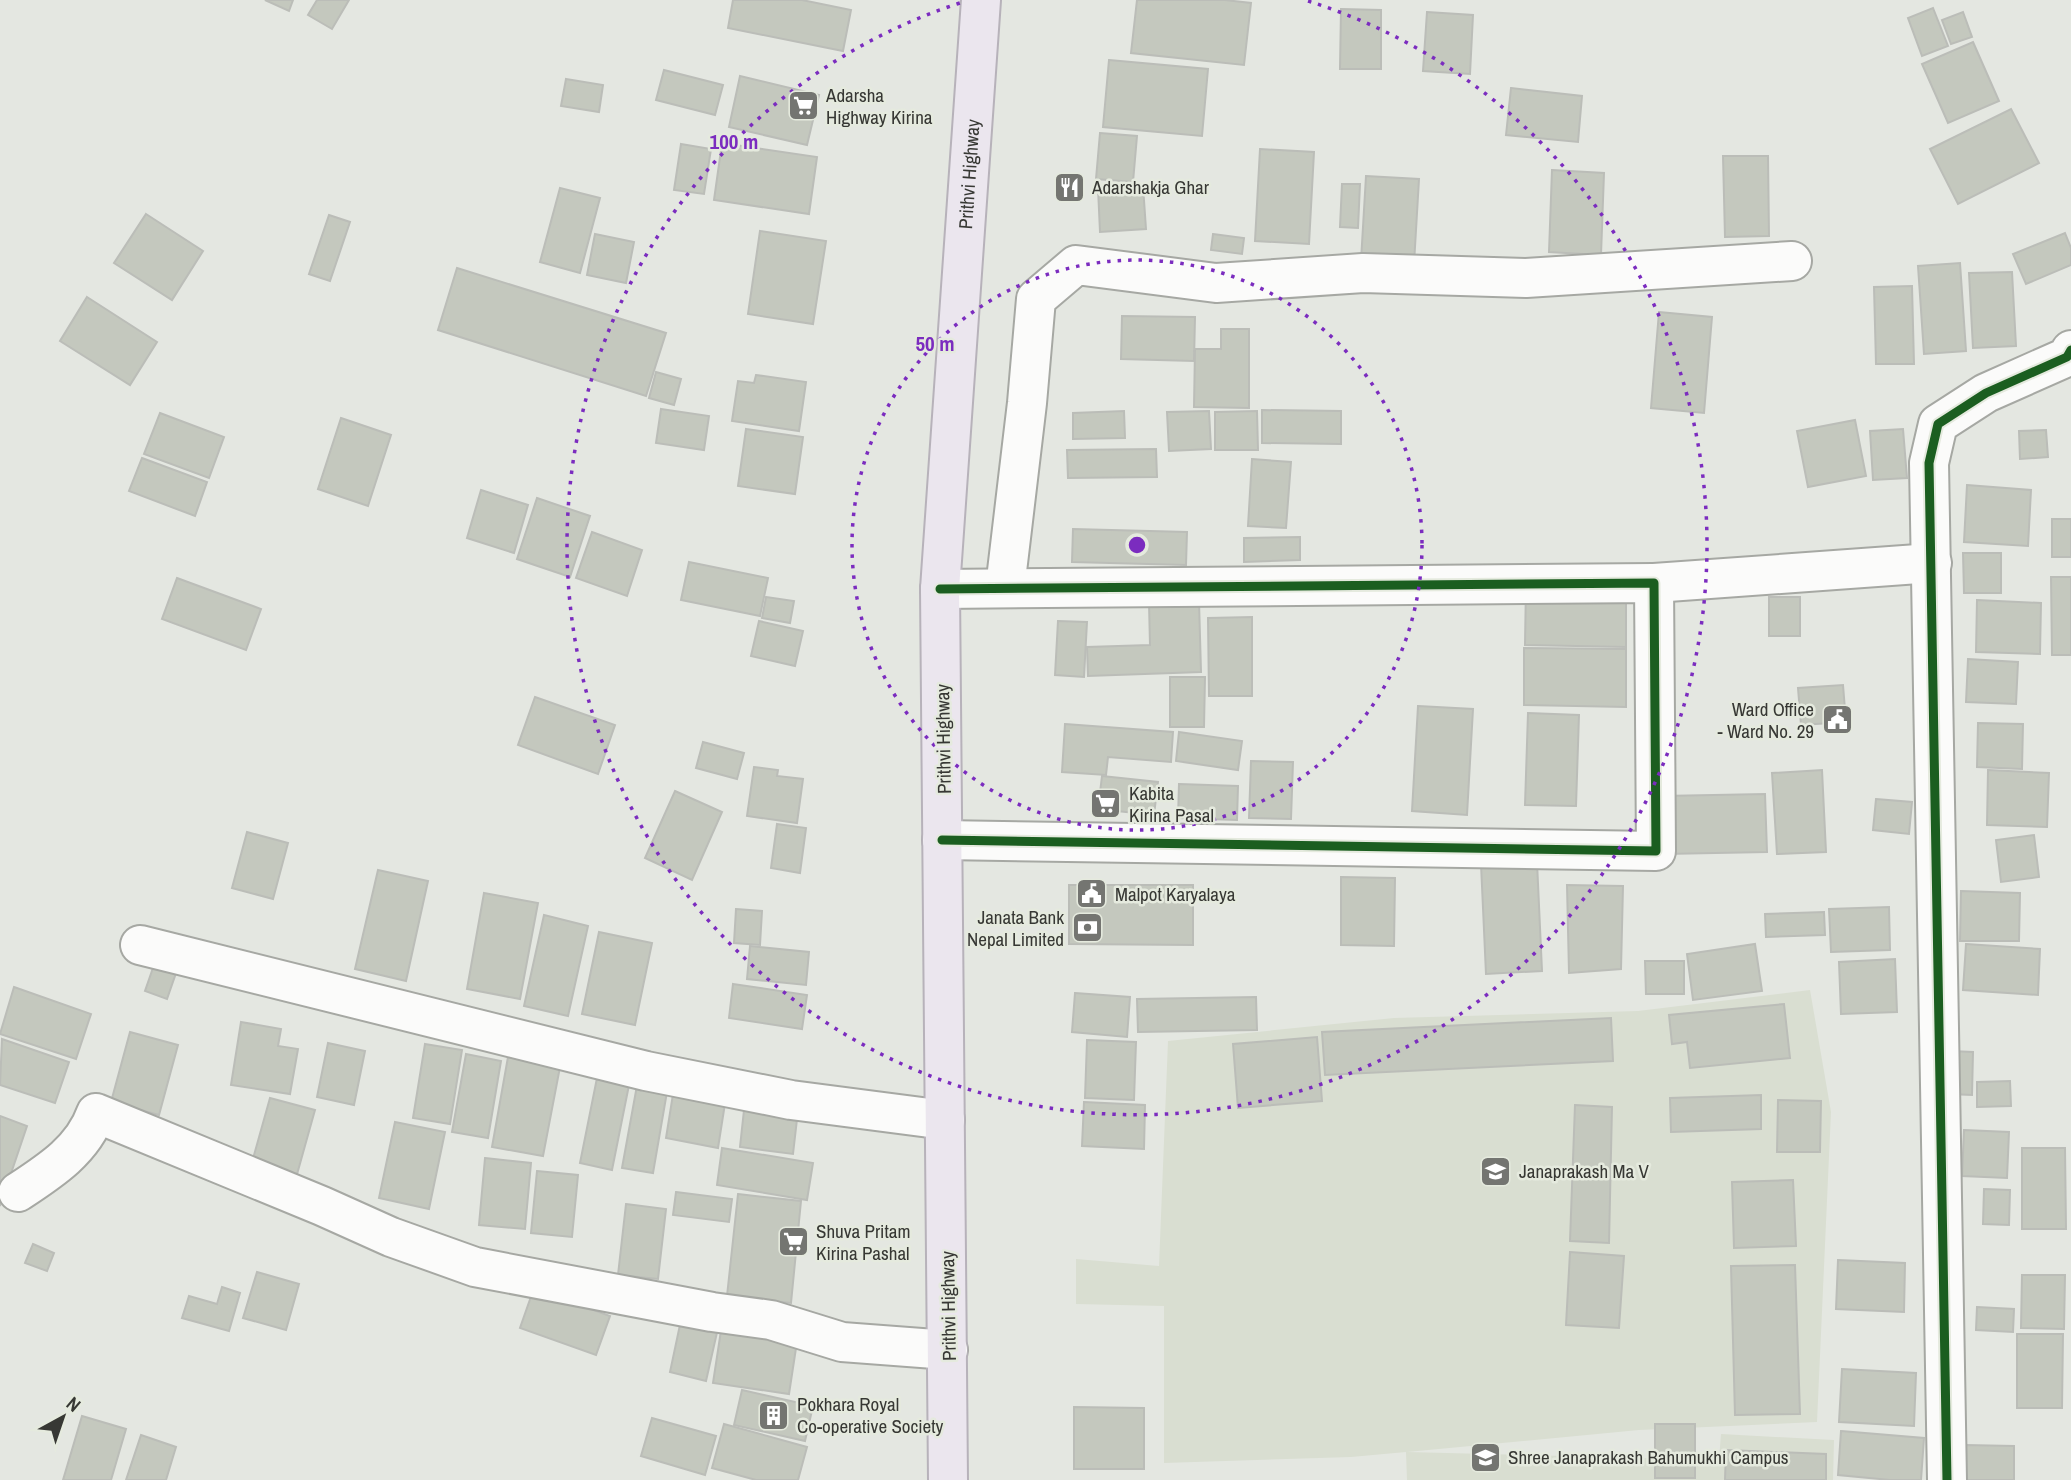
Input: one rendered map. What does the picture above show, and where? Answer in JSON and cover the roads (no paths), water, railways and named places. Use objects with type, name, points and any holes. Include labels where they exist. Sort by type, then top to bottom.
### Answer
[{"type":"highway","name":"Prithvi Highway","points":[[948,1480],[940,589],[981,0]]},
{"type":"street","points":[[1005,588],[1036,299],[1076,265],[1216,282],[1363,274],[1526,278],[1793,261]]},
{"type":"street","points":[[1947,1480],[1929,463],[1938,424],[1986,393],[2067,356],[2071,350]]},
{"type":"street","points":[[940,589],[1654,583],[1932,563]]},
{"type":"street","points":[[942,840],[1656,851],[1654,583]]},
{"type":"street","points":[[140,945],[646,1071],[791,1100],[946,1120]]},
{"type":"street","points":[[18,1192],[56,1167],[89,1132],[96,1113],[391,1237],[475,1267],[771,1320],[842,1342],[948,1350]]},
{"type":"place","name":"Adarsha Highway Kirina","points":[[803,106]]},
{"type":"place","name":"Adarshakja Ghar","points":[[1069,187]]},
{"type":"place","name":"Ward Office - Ward No. 29","points":[[1837,720]]},
{"type":"place","name":"Kabita Kirina Pasal","points":[[1106,804]]},
{"type":"place","name":"Malpot Karyalaya","points":[[1092,894]]},
{"type":"place","name":"Janata Bank Nepal Limited","points":[[1087,928]]},
{"type":"place","name":"Janaprakash Ma V","points":[[1496,1171]]},
{"type":"place","name":"Shuva Pritam Kirina Pashal","points":[[793,1242]]},
{"type":"place","name":"Pokhara Royal Co-operative Society","points":[[774,1415]]},
{"type":"place","name":"Shree Janaprakash Bahumukhi Campus","points":[[1485,1457]]}]
